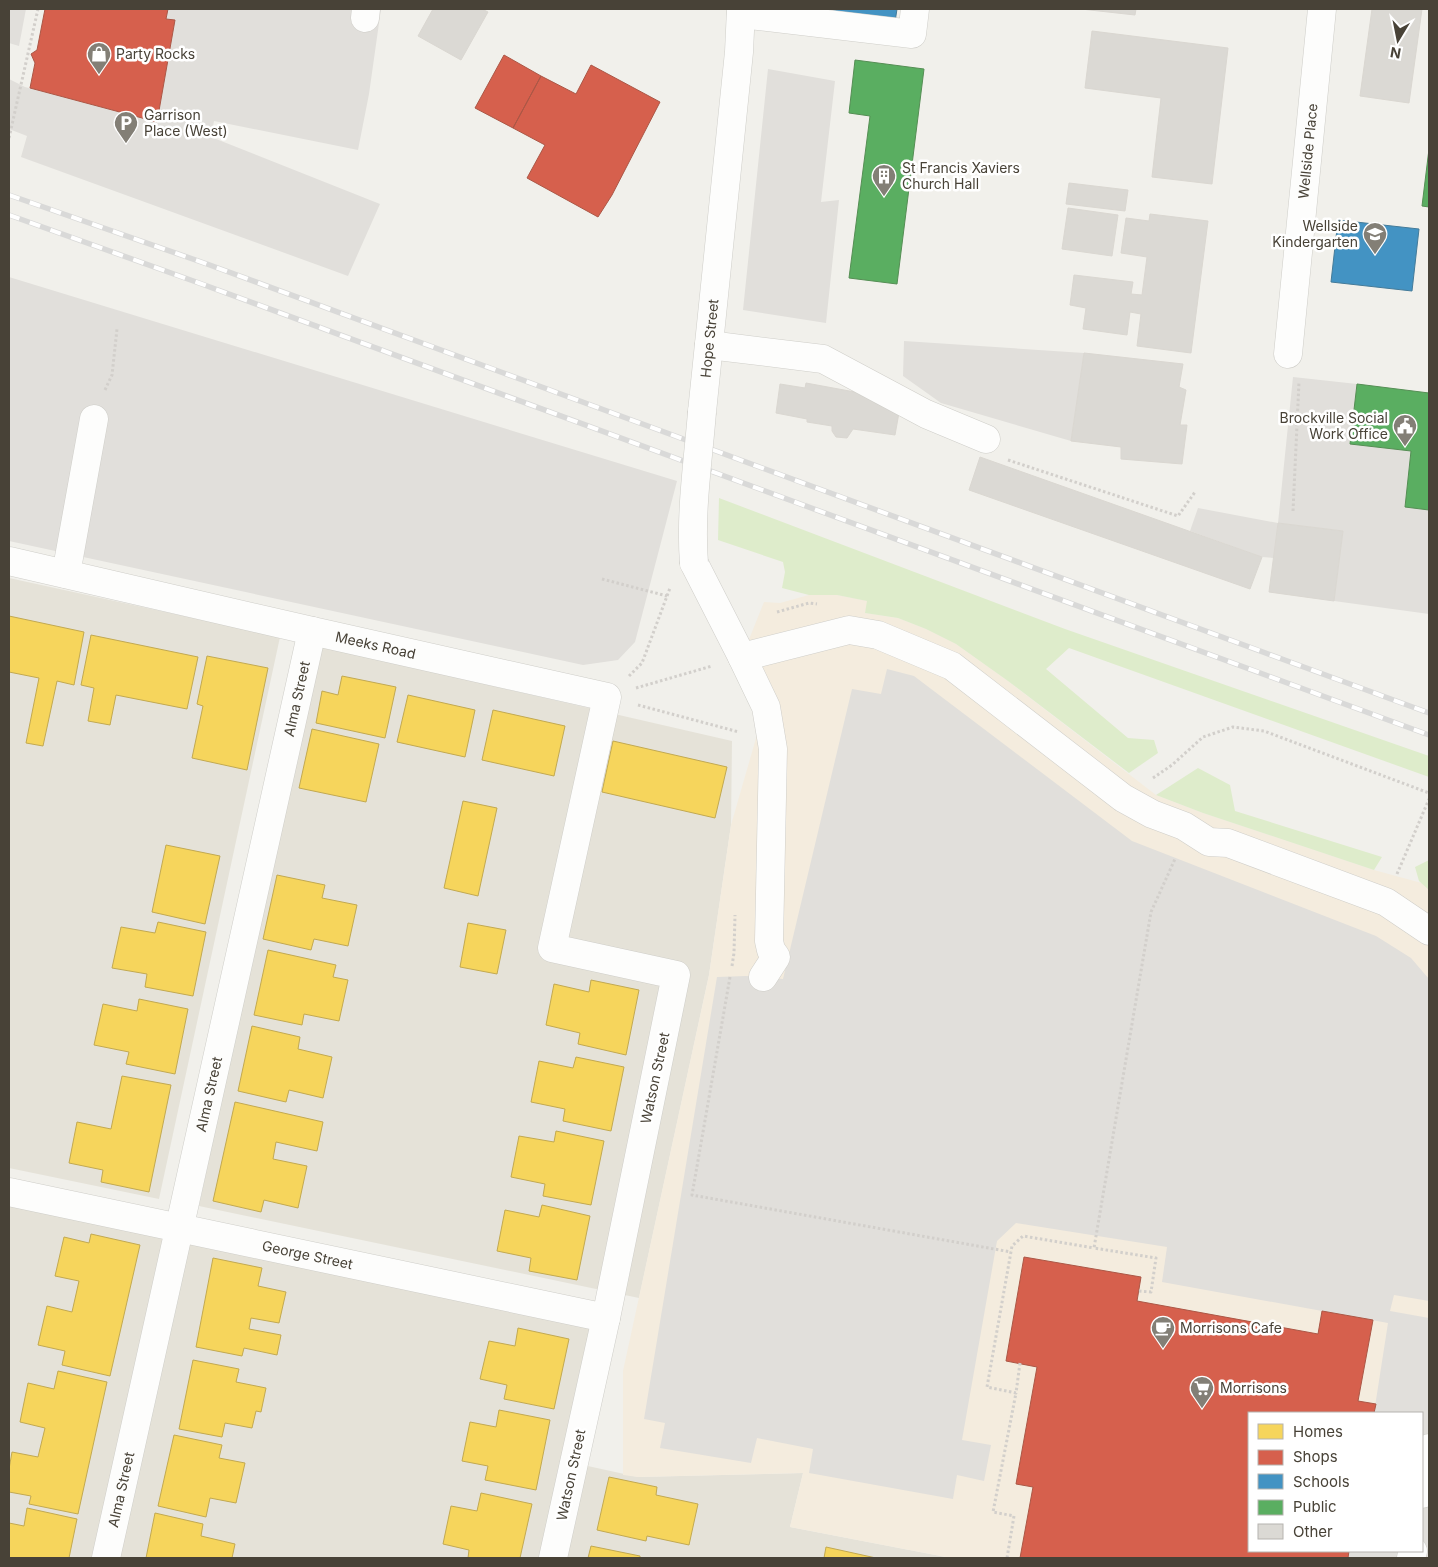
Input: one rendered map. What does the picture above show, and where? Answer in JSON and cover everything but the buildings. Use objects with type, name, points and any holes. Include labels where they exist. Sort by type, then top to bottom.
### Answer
[{"type":"street","points":[[741,12],[912,34],[915,9]]},
{"type":"street","name":"Wellside Place","points":[[1288,354],[1322,9]]},
{"type":"street","name":"Hope Street","points":[[741,12],[739,52],[692,518],[692,538],[694,563],[766,707],[773,749],[770,941],[775,966]]},
{"type":"street","points":[[709,345],[823,359],[926,414],[981,436]]},
{"type":"street","points":[[66,574],[94,418]]},
{"type":"street","name":"Meeks Road","points":[[9,561],[312,632],[607,697]]},
{"type":"street","points":[[742,657],[849,630],[878,635],[952,666],[1123,798],[1152,814],[1184,826],[1209,842],[1228,843],[1386,902],[1429,931]]},
{"type":"street","name":"Alma Street","points":[[106,1558],[312,632]]},
{"type":"street","name":"Watson Street","points":[[553,1558],[606,1318],[676,975],[552,948],[607,697]]},
{"type":"street","name":"George Street","points":[[9,1192],[606,1318]]},
{"type":"street","points":[[1423,1487],[1429,1448]]},
{"type":"path","points":[[9,138],[38,9]]},
{"type":"path","points":[[112,375],[117,329]]},
{"type":"path","points":[[1288,354],[1295,365],[1299,377],[1293,511]]},
{"type":"path","points":[[981,436],[987,453],[1178,516],[1195,492]]},
{"type":"path","points":[[602,578],[667,596]]},
{"type":"path","points":[[607,697],[642,664],[670,587]]},
{"type":"path","points":[[777,612],[810,604],[818,604]]},
{"type":"path","points":[[607,697],[742,657]]},
{"type":"path","points":[[607,697],[742,733]]},
{"type":"path","points":[[1123,798],[1172,764],[1203,737],[1234,727],[1264,731],[1429,793]]},
{"type":"path","points":[[1386,902],[1429,799]]},
{"type":"path","points":[[1094,1248],[1151,912],[1176,857]]},
{"type":"path","points":[[735,914],[734,953],[692,1195],[1011,1252]]},
{"type":"path","points":[[1016,1393],[987,1387],[1012,1246],[1023,1236],[1156,1258],[1151,1292],[1139,1291]]},
{"type":"path","points":[[1007,1558],[1014,1516],[993,1512],[1020,1363]]},
{"type":"shaded area","points":[[9,9],[26,9],[19,46],[9,43]]},
{"type":"shaded area","name":"Garrison Place (West)","points":[[168,9],[381,9],[369,94],[358,150],[214,121],[211,137],[380,204],[348,276],[21,157],[27,136],[9,129],[9,79],[25,87],[157,122],[175,20],[166,19]]},
{"type":"shaded area","points":[[768,69],[835,81],[821,202],[839,200],[826,323],[743,310]]},
{"type":"shaded area","points":[[9,277],[677,481],[635,642],[618,660],[583,665],[9,541]]},
{"type":"shaded area","points":[[904,341],[1084,353],[1071,441],[941,403],[903,376]]},
{"type":"shaded area","points":[[1293,377],[1357,384],[1350,444],[1411,451],[1405,506],[1429,510],[1429,614],[1334,601],[1343,531],[1278,523]]},
{"type":"shaded area","points":[[1198,508],[1278,523],[1274,558],[1262,557],[1190,531]]},
{"type":"shaded area","points":[[9,578],[280,637],[159,1199],[9,1168]]},
{"type":"shaded area","points":[[809,595],[837,595],[868,601],[865,613],[898,618],[956,644],[1008,681],[1156,795],[1203,813],[1374,870],[1429,885],[1429,1558],[951,1558],[790,1527],[803,1473],[638,1477],[623,1475],[623,1371],[709,975],[731,825],[765,707],[742,657],[764,602],[780,603]]},
{"type":"shaded area","points":[[319,646],[732,741],[731,825],[709,975],[639,1298],[199,1206]]},
{"type":"shaded area","points":[[887,669],[914,676],[1132,841],[1376,936],[1411,958],[1429,979],[1429,1301],[1394,1295],[1390,1311],[1429,1318],[1429,1558],[1348,1558],[1349,1552],[1423,1552],[1423,1412],[1374,1412],[1388,1323],[1162,1282],[1167,1247],[1016,1223],[997,1241],[962,1440],[991,1445],[984,1481],[957,1475],[953,1499],[809,1473],[813,1449],[757,1438],[751,1463],[660,1448],[665,1423],[644,1419],[717,977],[746,976],[783,979],[852,689],[881,694]]},
{"type":"shaded area","points":[[9,1192],[606,1318],[574,1463],[638,1477],[803,1473],[790,1527],[951,1558],[9,1558]]},
{"type":"green space","points":[[719,498],[1065,629],[1429,756],[1429,777],[1069,648],[1046,669],[1128,738],[1154,740],[1158,753],[1129,773],[956,644],[898,618],[865,613],[867,601],[837,595],[809,595],[782,588],[785,572],[783,562],[718,540]]},
{"type":"green space","points":[[1198,768],[1230,785],[1235,811],[1382,857],[1374,870],[1203,813],[1156,795]]},
{"type":"green space","points":[[1429,860],[1429,890],[1419,881],[1415,867]]},
{"type":"railway","points":[[9,195],[207,264],[1429,713]]},
{"type":"railway","points":[[9,215],[1429,735]]},
{"type":"place","name":"Party Rocks","points":[[99,75]]},
{"type":"place","name":"Garrison Place (West)","points":[[126,144]]},
{"type":"place","name":"St Francis Xaviers Church Hall","points":[[884,197]]},
{"type":"place","name":"Wellside Kindergarten","points":[[1375,255]]},
{"type":"place","name":"Brockville Social Work Office","points":[[1405,447]]},
{"type":"place","name":"Morrisons Cafe","points":[[1163,1349]]},
{"type":"place","name":"Morrisons","points":[[1202,1409]]}]
